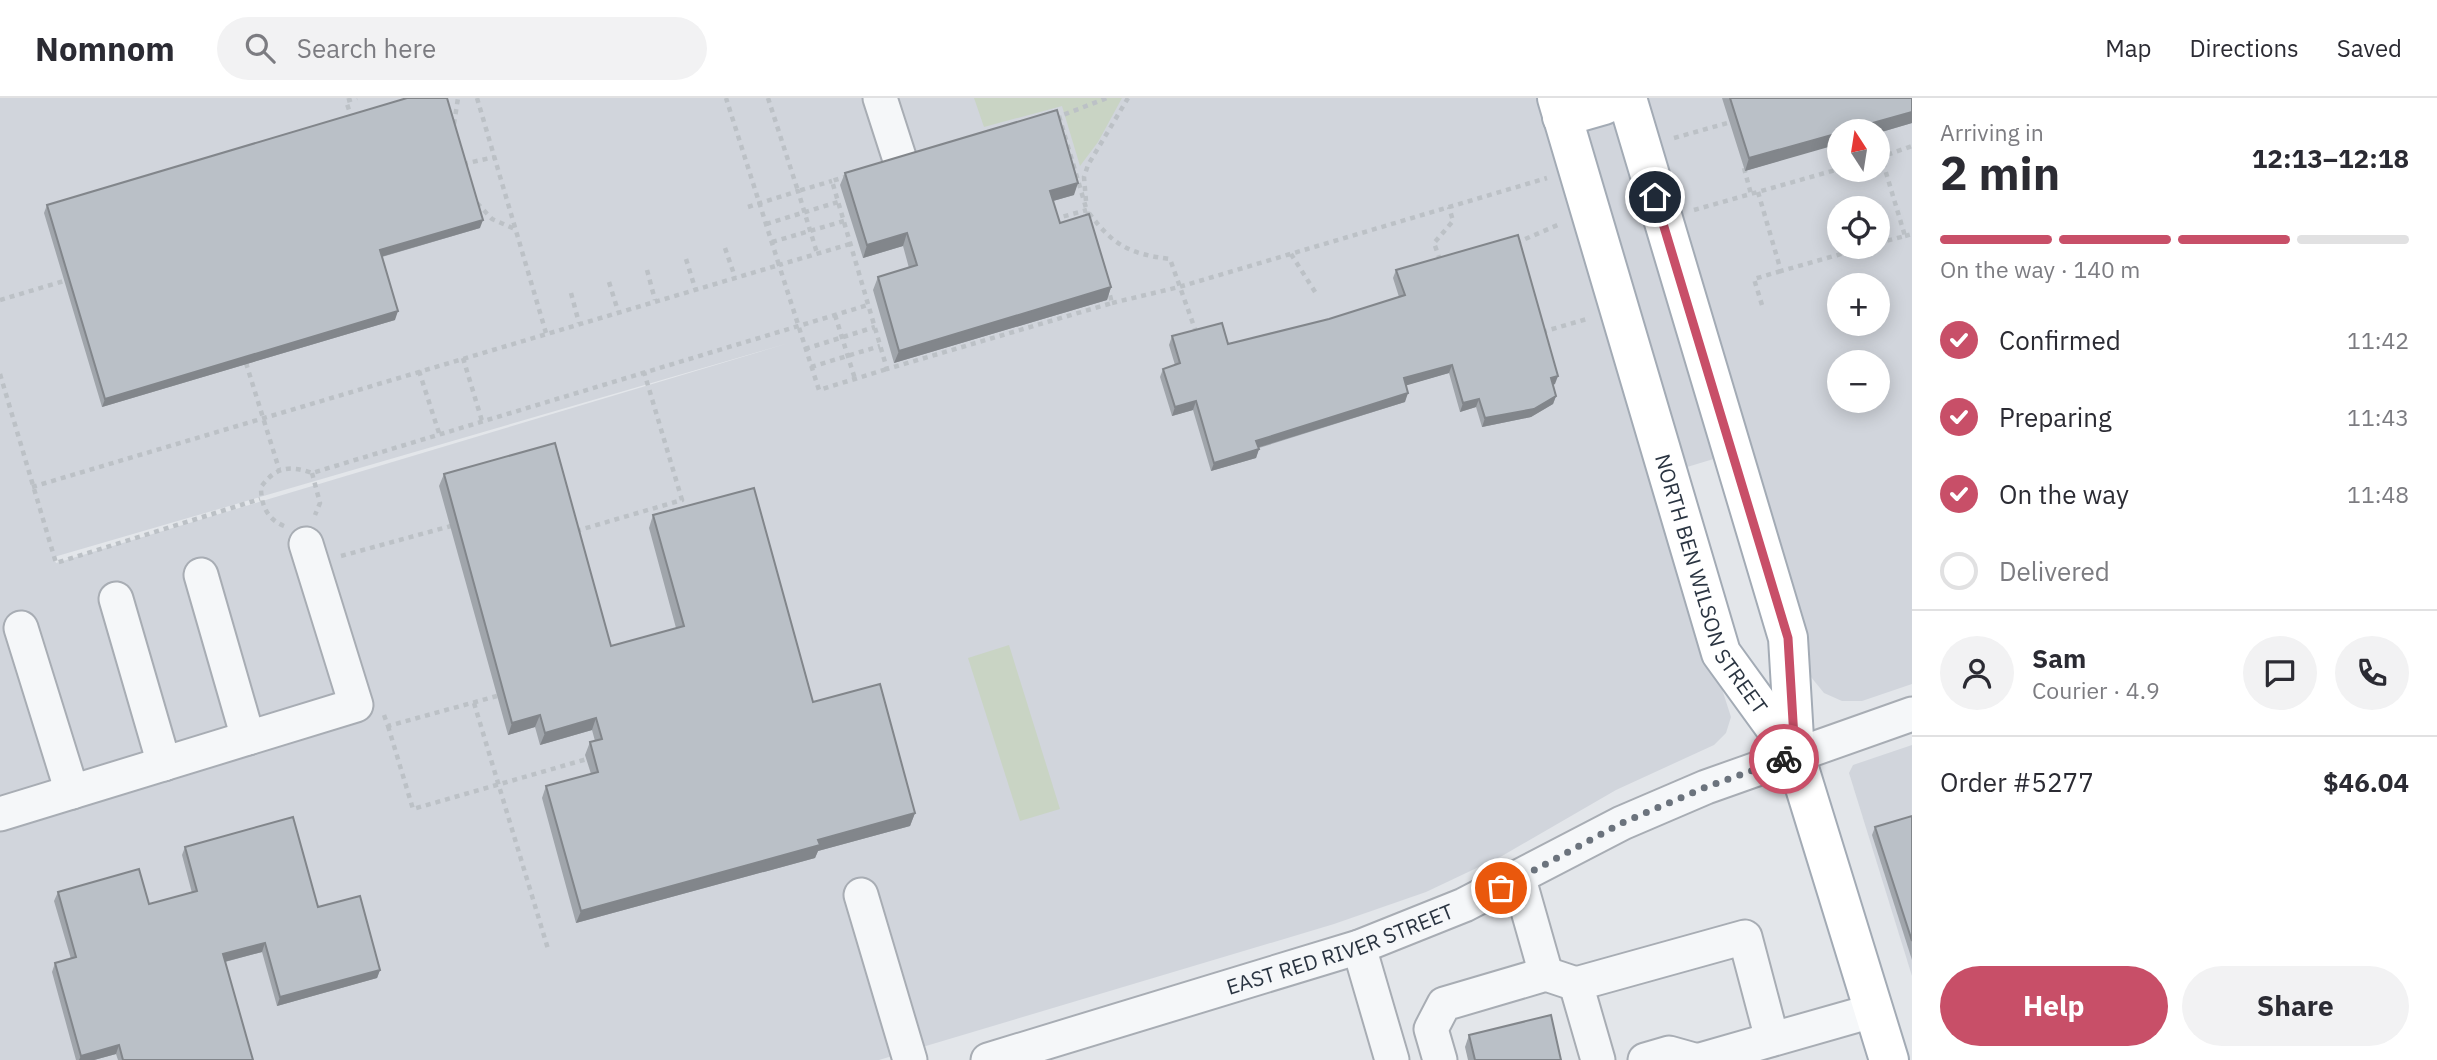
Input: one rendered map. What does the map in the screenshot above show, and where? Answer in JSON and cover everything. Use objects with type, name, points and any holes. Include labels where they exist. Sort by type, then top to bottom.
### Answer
[{"type":"main road","points":[[1559,108],[1604,105],[1609,98]]},
{"type":"main road","points":[[1627,98],[1788,638],[1795,755]]},
{"type":"main road","name":"NORTH BEN WILSON STREET","points":[[1559,108],[1721,653],[1795,755],[1889,1060]]},
{"type":"street","points":[[880,98],[900,160]]},
{"type":"street","points":[[0,814],[356,705],[313,530]]},
{"type":"street","points":[[201,575],[248,738]]},
{"type":"street","points":[[116,599],[164,764]]},
{"type":"street","points":[[21,628],[72,792]]},
{"type":"street","name":"EAST RED RIVER STREET","points":[[988,1060],[1359,947],[1464,905],[1519,879],[1622,823],[1706,787],[1912,714]]},
{"type":"street","points":[[1519,879],[1598,1060]]},
{"type":"street","points":[[861,895],[910,1060]]},
{"type":"street","points":[[1440,1060],[1431,1029],[1444,1004],[1745,937],[1772,1039]]},
{"type":"street","points":[[1359,947],[1392,1060]]},
{"type":"street","points":[[1700,1060],[1872,1011]]},
{"type":"street","points":[[1645,1060],[1669,1053],[1694,1060]]},
{"type":"path","points":[[353,121],[346,101],[357,98]]},
{"type":"path","points":[[454,128],[458,98]]},
{"type":"path","points":[[477,98],[546,333]]},
{"type":"path","points":[[726,98],[819,390],[1551,177],[1553,169]]},
{"type":"path","points":[[768,98],[817,253]]},
{"type":"path","points":[[1046,120],[1107,98]]},
{"type":"path","points":[[1128,98],[1088,165],[1084,177],[1087,210],[1106,236],[1125,249],[1145,256],[1170,259],[1196,332]]},
{"type":"path","points":[[1727,110],[1734,134]]},
{"type":"path","points":[[1059,116],[1090,223]]},
{"type":"path","points":[[1667,140],[1731,122]]},
{"type":"path","points":[[1890,154],[1912,146]]},
{"type":"path","points":[[459,152],[466,175]]},
{"type":"path","points":[[463,164],[495,157]]},
{"type":"path","points":[[1741,159],[1751,194]]},
{"type":"path","points":[[748,207],[900,160]]},
{"type":"path","points":[[1686,212],[1827,172]]},
{"type":"path","points":[[832,181],[887,369]]},
{"type":"path","points":[[1888,182],[1905,236]]},
{"type":"path","points":[[1758,192],[1781,271]]},
{"type":"path","points":[[472,193],[483,212],[506,228],[517,230]]},
{"type":"path","points":[[766,224],[838,202]]},
{"type":"path","points":[[1449,207],[1453,221],[1434,243],[1441,264],[1453,261]]},
{"type":"path","points":[[1051,220],[1087,210]]},
{"type":"path","points":[[772,242],[844,221]]},
{"type":"path","points":[[1503,247],[1564,223]]},
{"type":"path","points":[[1890,240],[1912,233]]},
{"type":"path","points":[[32,487],[850,244]]},
{"type":"path","points":[[725,248],[735,277]]},
{"type":"path","points":[[1291,254],[1317,295]]},
{"type":"path","points":[[1762,305],[1754,279],[1827,258]]},
{"type":"path","points":[[686,259],[695,288]]},
{"type":"path","points":[[647,270],[655,300]]},
{"type":"path","points":[[1105,276],[1112,303]]},
{"type":"path","points":[[0,300],[64,281]]},
{"type":"path","points":[[608,282],[618,311]]},
{"type":"path","points":[[571,293],[579,323]]},
{"type":"path","points":[[450,526],[313,530],[287,527],[274,522],[261,499],[261,487],[279,469],[297,467],[312,473],[868,304]]},
{"type":"path","points":[[835,315],[855,379]]},
{"type":"path","points":[[1541,332],[1592,318]]},
{"type":"path","points":[[805,349],[875,327]]},
{"type":"path","points":[[811,367],[880,346]]},
{"type":"path","points":[[463,358],[482,421]]},
{"type":"path","points":[[246,363],[279,469]]},
{"type":"path","points":[[419,371],[439,433]]},
{"type":"path","points":[[644,372],[685,508]]},
{"type":"path","points":[[0,374],[56,563],[261,499]]},
{"type":"path","points":[[312,473],[320,503],[313,530]]},
{"type":"path","points":[[572,532],[682,500]]},
{"type":"path","points":[[388,726],[497,696]]},
{"type":"path","points":[[474,702],[548,949]]},
{"type":"path","points":[[384,713],[413,809],[587,759]]},
{"type":"shaded area","points":[[0,98],[1912,98],[1912,684],[1862,701],[1842,701],[1824,693],[1811,677],[1740,451],[1654,477],[1731,717],[1726,733],[1714,745],[1616,790],[1502,856],[1426,892],[1334,924],[879,1060],[0,1060]],"holes":[[[789,343],[56,563],[54,557]]]},
{"type":"shaded area","points":[[1912,745],[1912,976],[1849,773],[1853,765]]},
{"type":"green space","points":[[974,98],[1122,98],[1098,142],[1080,166],[1062,106],[984,127]]},
{"type":"green space","points":[[1009,645],[1060,809],[1020,821],[968,658]]},
{"type":"building","points":[[407,98],[447,98],[483,220],[380,250],[398,311],[105,399],[47,205]]},
{"type":"building","points":[[1730,98],[1912,98],[1912,112],[1887,119],[1827,119],[1827,136],[1749,158]]},
{"type":"building","points":[[1057,110],[1078,183],[1050,191],[1060,223],[1089,214],[1111,287],[899,351],[878,277],[917,265],[907,233],[867,245],[845,173]]},
{"type":"building","points":[[1518,235],[1558,376],[1551,378],[1556,396],[1534,409],[1485,418],[1479,399],[1463,403],[1452,365],[1404,378],[1408,393],[1256,441],[1259,449],[1214,463],[1196,401],[1175,407],[1163,369],[1180,363],[1172,336],[1222,323],[1228,344],[1329,319],[1405,295],[1396,270]]},
{"type":"building","points":[[555,443],[611,646],[684,626],[653,515],[754,488],[813,702],[880,684],[915,813],[818,840],[820,845],[581,911],[546,786],[598,772],[590,742],[602,739],[596,718],[545,733],[540,715],[512,723],[444,474]]},
{"type":"building","points":[[1912,816],[1912,941],[1875,827]]},
{"type":"building","points":[[293,817],[318,907],[360,896],[380,970],[280,997],[265,943],[223,954],[253,1060],[123,1060],[119,1045],[81,1056],[55,963],[76,957],[58,892],[139,869],[149,904],[197,891],[185,847]]},
{"type":"building","points":[[1551,1015],[1561,1060],[1475,1060],[1469,1035]]},
{"type":"way so far","points":[[1501,888],[1622,823],[1706,787],[1784,759]]},
{"type":"route","points":[[1655,197],[1788,638],[1795,755],[1784,759]]}]
